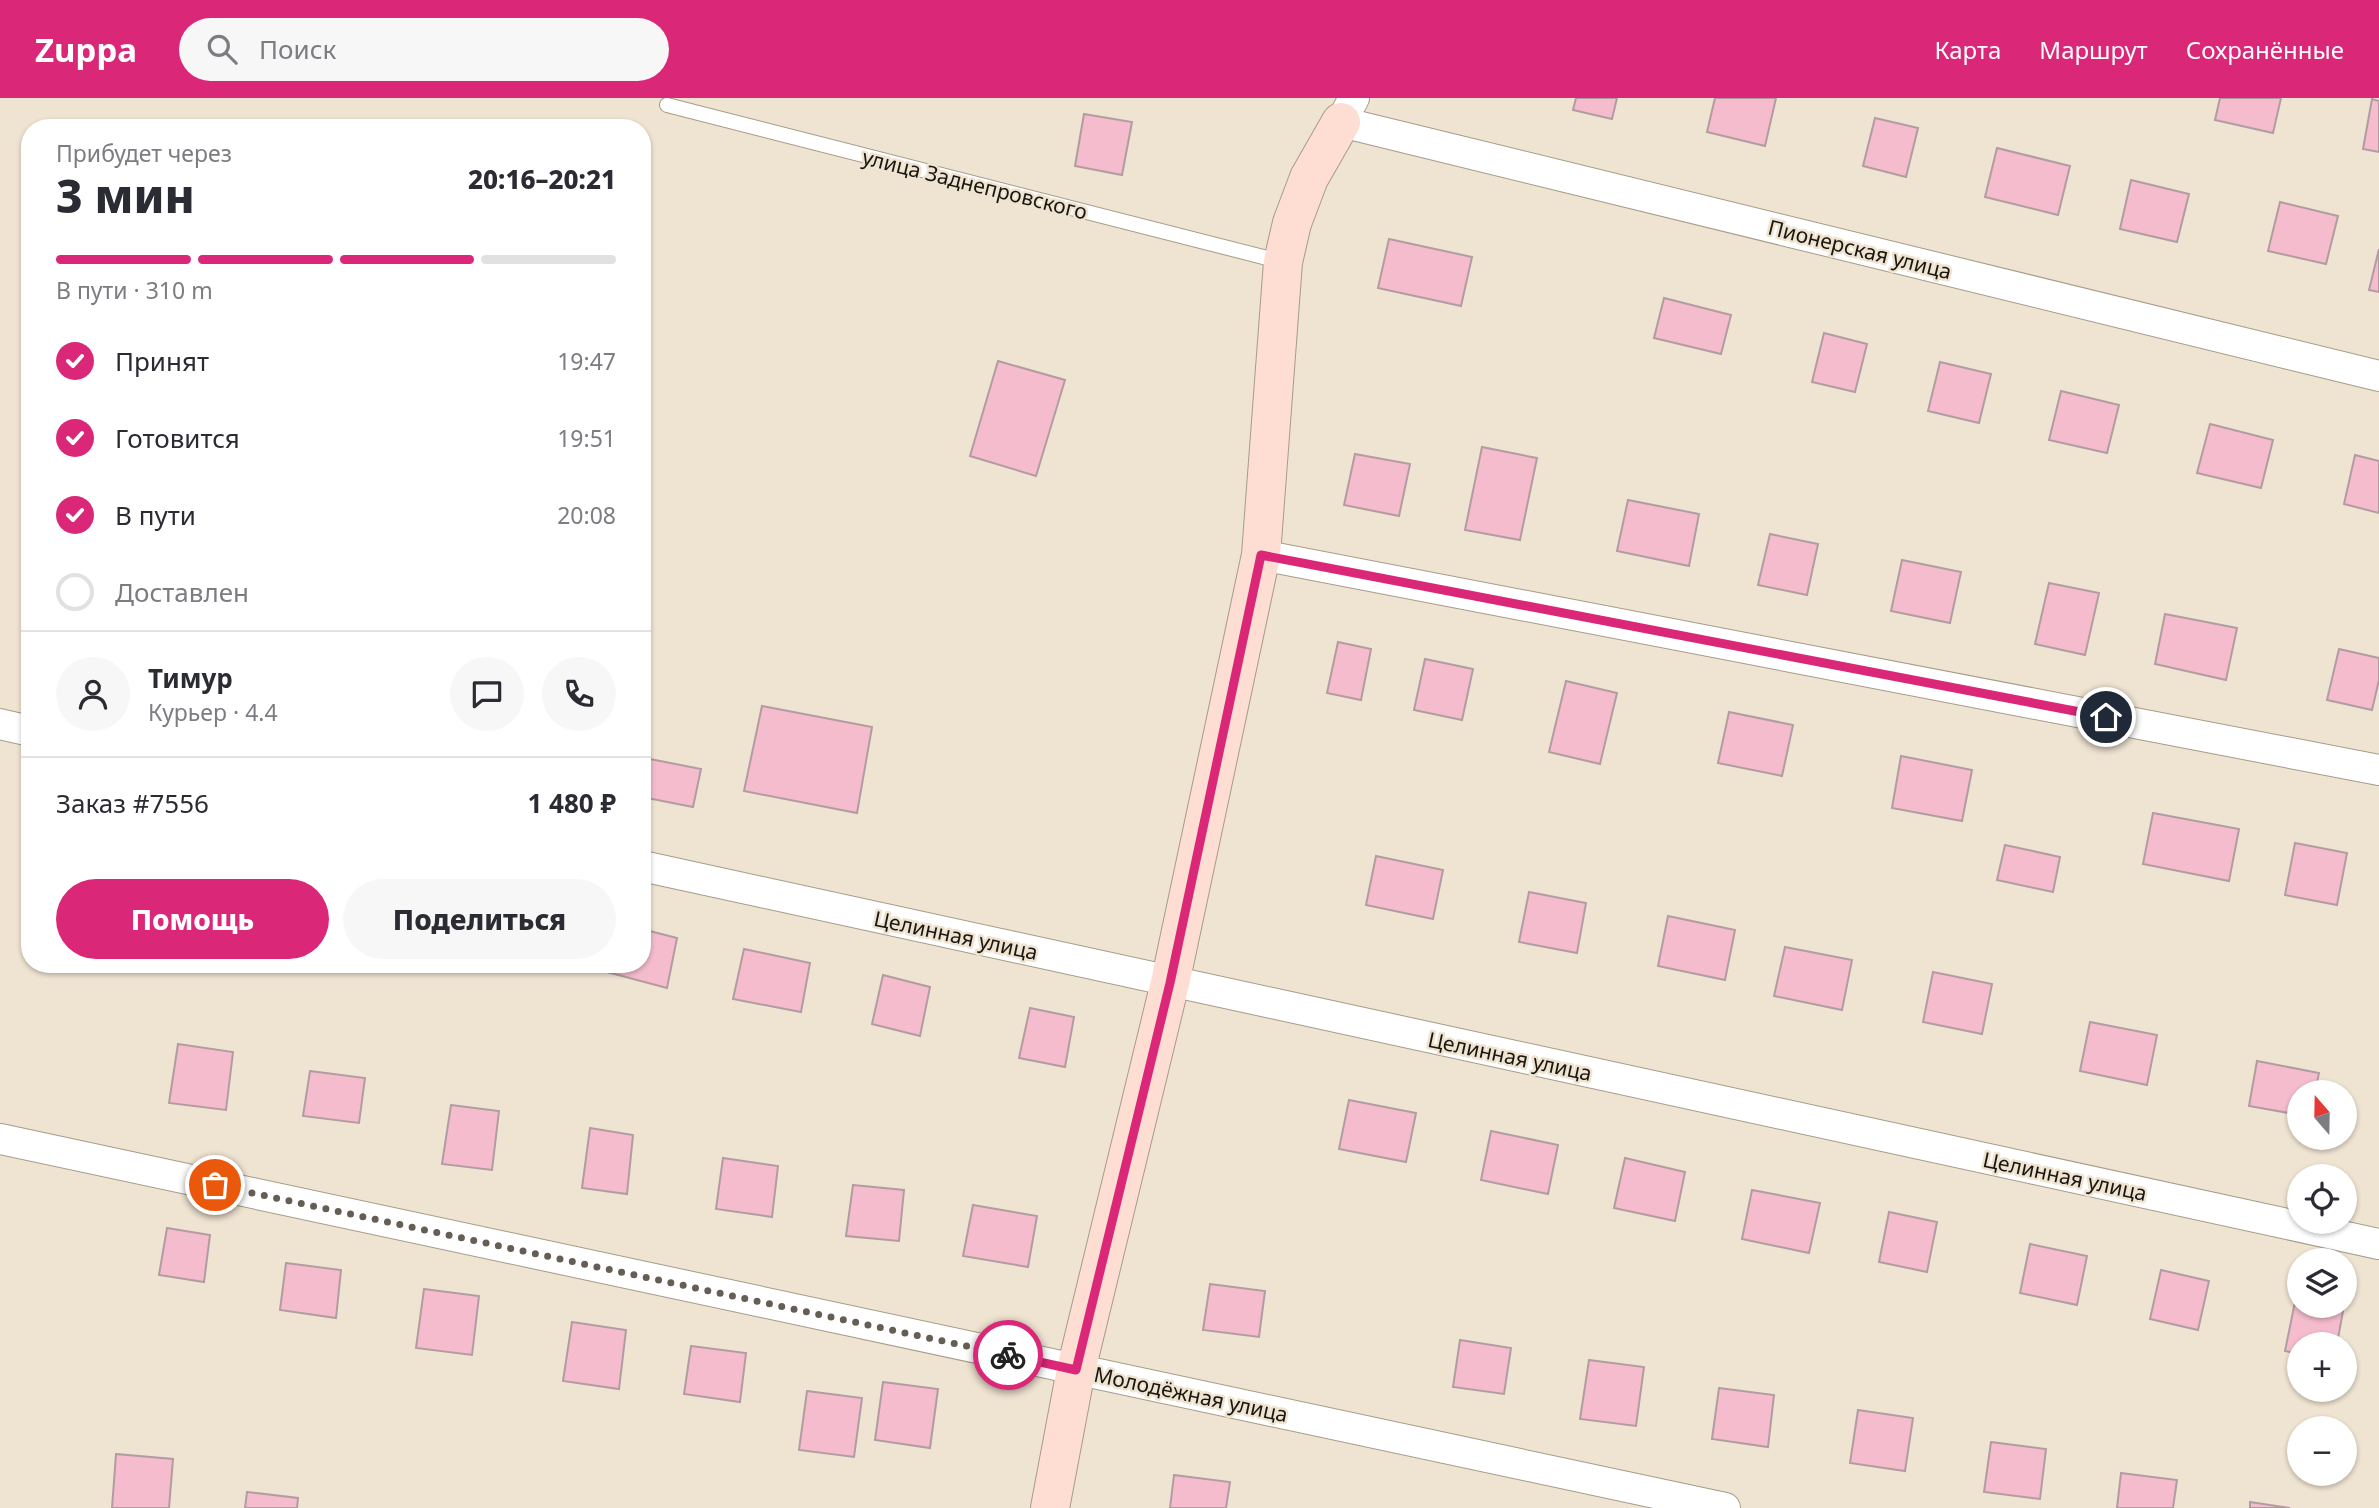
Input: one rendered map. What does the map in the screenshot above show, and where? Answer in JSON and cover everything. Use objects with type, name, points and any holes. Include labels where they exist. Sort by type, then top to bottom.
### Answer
[{"type":"street","points":[[1050,1508],[1076,1370],[1170,983],[1261,555],[1283,262],[1292,223],[1308,178],[1347,110]]},
{"type":"street","name":"Пионерская улица","points":[[1347,110],[2379,376]]},
{"type":"street","points":[[1261,555],[2379,770]]},
{"type":"street","points":[[0,724],[21,729]]},
{"type":"street","name":"Целинная улица","points":[[651,868],[2379,1244]]},
{"type":"street","name":"Молодёжная улица","points":[[0,1139],[1724,1508]]},
{"type":"lane","name":"улица Заднепровского","points":[[667,105],[1283,262]]},
{"type":"building","points":[[1576,98],[1617,98],[1612,119],[1573,110]]},
{"type":"building","points":[[1715,98],[1776,98],[1765,146],[1707,132]]},
{"type":"building","points":[[2220,98],[2281,98],[2273,133],[2215,120]]},
{"type":"building","points":[[2372,99],[2379,101],[2379,152],[2363,149]]},
{"type":"building","points":[[1084,114],[1132,122],[1122,175],[1075,166]]},
{"type":"building","points":[[1875,118],[1918,128],[1906,177],[1863,166]]},
{"type":"building","points":[[1997,148],[2070,166],[2058,215],[1985,197]]},
{"type":"building","points":[[2131,180],[2189,194],[2177,242],[2120,229]]},
{"type":"building","points":[[2280,202],[2338,216],[2326,264],[2268,251]]},
{"type":"building","points":[[1389,239],[1472,257],[1461,306],[1378,288]]},
{"type":"building","points":[[2379,249],[2379,292],[2369,290]]},
{"type":"building","points":[[1664,298],[1731,315],[1721,354],[1654,338]]},
{"type":"building","points":[[1824,333],[1867,344],[1855,392],[1812,382]]},
{"type":"building","points":[[998,361],[1065,380],[1036,476],[970,456]]},
{"type":"building","points":[[1940,362],[1991,374],[1979,423],[1928,411]]},
{"type":"building","points":[[2061,391],[2119,405],[2107,453],[2049,440]]},
{"type":"building","points":[[2210,424],[2273,440],[2261,488],[2197,473]]},
{"type":"building","points":[[1482,447],[1537,458],[1520,540],[1465,530]]},
{"type":"building","points":[[1355,454],[1410,464],[1399,516],[1344,505]]},
{"type":"building","points":[[2355,455],[2379,461],[2379,513],[2344,504]]},
{"type":"building","points":[[1628,500],[1699,514],[1689,566],[1617,551]]},
{"type":"building","points":[[1770,534],[1818,544],[1807,595],[1758,585]]},
{"type":"building","points":[[1902,560],[1961,572],[1950,623],[1891,611]]},
{"type":"building","points":[[2049,583],[2099,593],[2085,655],[2035,644]]},
{"type":"building","points":[[2165,614],[2237,628],[2226,680],[2155,664]]},
{"type":"building","points":[[1338,642],[1371,649],[1361,700],[1327,693]]},
{"type":"building","points":[[2339,649],[2379,658],[2379,680],[2372,710],[2327,700]]},
{"type":"building","points":[[1425,659],[1473,669],[1462,720],[1414,710]]},
{"type":"building","points":[[1566,681],[1617,693],[1600,764],[1549,752]]},
{"type":"building","points":[[762,706],[872,727],[857,813],[744,791]]},
{"type":"building","points":[[1729,712],[1793,725],[1782,776],[1718,763]]},
{"type":"building","points":[[1901,756],[1972,770],[1962,821],[1892,808]]},
{"type":"building","points":[[651,759],[701,769],[693,807],[651,799]]},
{"type":"building","points":[[2153,813],[2239,829],[2229,881],[2143,864]]},
{"type":"building","points":[[2295,843],[2347,853],[2337,905],[2285,895]]},
{"type":"building","points":[[2005,845],[2060,857],[2053,892],[1997,880]]},
{"type":"building","points":[[1376,856],[1443,870],[1433,919],[1366,905]]},
{"type":"building","points":[[1529,892],[1586,903],[1577,953],[1519,942]]},
{"type":"building","points":[[1668,916],[1735,930],[1725,980],[1658,966]]},
{"type":"building","points":[[651,931],[677,938],[667,988],[611,973],[651,973]]},
{"type":"building","points":[[1785,947],[1852,960],[1842,1010],[1774,996]]},
{"type":"building","points":[[744,949],[810,963],[801,1012],[733,999]]},
{"type":"building","points":[[1933,972],[1992,984],[1982,1034],[1923,1022]]},
{"type":"building","points":[[883,975],[930,987],[920,1036],[872,1024]]},
{"type":"building","points":[[1030,1008],[1074,1017],[1065,1067],[1019,1058]]},
{"type":"building","points":[[2090,1022],[2157,1035],[2147,1085],[2080,1071]]},
{"type":"building","points":[[178,1044],[233,1052],[226,1110],[169,1103]]},
{"type":"building","points":[[2257,1061],[2319,1073],[2318,1080],[2287,1080],[2287,1113],[2249,1106]]},
{"type":"building","points":[[310,1071],[365,1078],[359,1123],[303,1116]]},
{"type":"building","points":[[1349,1100],[1416,1113],[1406,1162],[1339,1149]]},
{"type":"building","points":[[451,1105],[499,1111],[492,1170],[442,1164]]},
{"type":"building","points":[[590,1128],[633,1135],[627,1194],[582,1188]]},
{"type":"building","points":[[1491,1131],[1558,1145],[1548,1194],[1481,1180]]},
{"type":"building","points":[[723,1158],[778,1166],[772,1217],[716,1209]]},
{"type":"building","points":[[1625,1158],[1685,1172],[1675,1221],[1614,1208]]},
{"type":"building","points":[[853,1185],[904,1190],[899,1241],[846,1236]]},
{"type":"building","points":[[1752,1190],[1820,1203],[1809,1253],[1742,1239]]},
{"type":"building","points":[[973,1205],[1037,1216],[1028,1267],[963,1256]]},
{"type":"building","points":[[1889,1212],[1937,1222],[1927,1272],[1879,1262]]},
{"type":"building","points":[[167,1228],[210,1235],[204,1282],[159,1275]]},
{"type":"building","points":[[2030,1244],[2087,1256],[2077,1305],[2020,1293]]},
{"type":"building","points":[[286,1263],[341,1270],[336,1318],[280,1310]]},
{"type":"building","points":[[2161,1270],[2209,1281],[2198,1330],[2150,1319]]},
{"type":"building","points":[[1210,1284],[1265,1291],[1259,1337],[1203,1330]]},
{"type":"building","points":[[424,1289],[479,1296],[472,1355],[416,1348]]},
{"type":"building","points":[[2292,1318],[2342,1318],[2339,1332],[2289,1332]]},
{"type":"building","points":[[572,1322],[626,1330],[619,1389],[563,1381]]},
{"type":"building","points":[[1460,1340],[1511,1348],[1504,1394],[1453,1387]]},
{"type":"building","points":[[691,1346],[746,1353],[740,1402],[684,1394]]},
{"type":"building","points":[[1589,1360],[1644,1367],[1636,1426],[1580,1419]]},
{"type":"building","points":[[883,1382],[938,1389],[930,1448],[875,1440]]},
{"type":"building","points":[[1719,1388],[1774,1395],[1768,1447],[1712,1439]]},
{"type":"building","points":[[807,1391],[862,1398],[854,1457],[799,1450]]},
{"type":"building","points":[[1858,1410],[1913,1418],[1905,1471],[1850,1463]]},
{"type":"building","points":[[1991,1442],[2046,1449],[2040,1499],[1984,1492]]},
{"type":"building","points":[[116,1454],[173,1459],[169,1508],[112,1508]]},
{"type":"building","points":[[2121,1473],[2177,1480],[2173,1508],[2117,1508]]},
{"type":"building","points":[[1174,1475],[1230,1482],[1226,1508],[1170,1508]]},
{"type":"building","points":[[247,1492],[298,1498],[297,1508],[245,1508]]},
{"type":"building","points":[[2250,1502],[2290,1508],[2250,1508]]},
{"type":"way so far","points":[[215,1185],[1008,1355]]},
{"type":"route","points":[[1008,1355],[1076,1370],[1170,983],[1261,555],[2106,717]]}]
